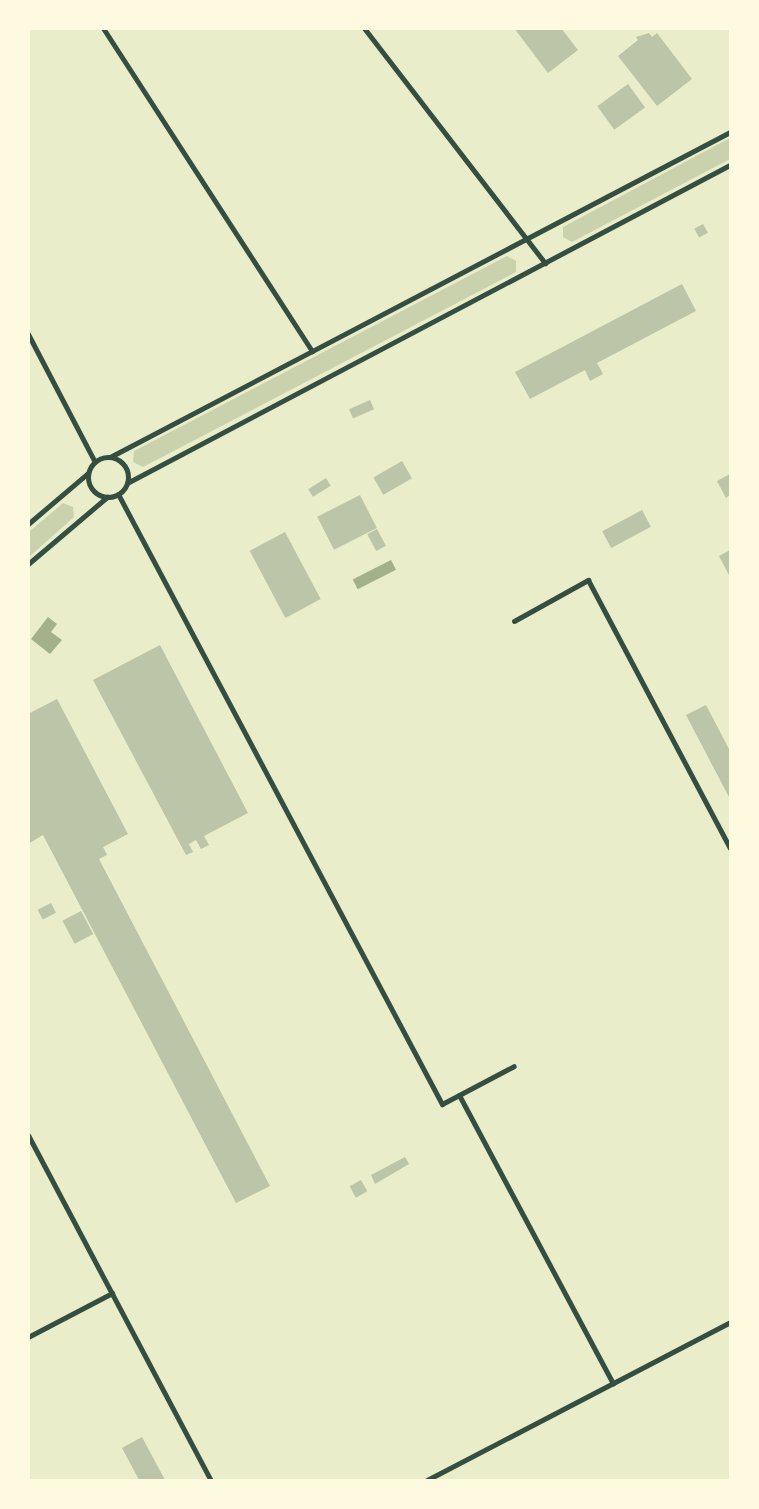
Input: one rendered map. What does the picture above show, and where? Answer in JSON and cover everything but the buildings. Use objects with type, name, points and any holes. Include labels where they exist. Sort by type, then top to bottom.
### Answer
[{"type":"street","points":[[103,28],[312,351]]},
{"type":"street","points":[[364,28],[544,262]]},
{"type":"street","points":[[28,524],[88,473],[95,462],[110,457],[730,132]]},
{"type":"street","points":[[28,564],[107,497],[118,494],[127,483],[730,165]]},
{"type":"street","points":[[28,334],[95,462]]},
{"type":"street","points":[[110,457],[122,464],[127,483]]},
{"type":"street","points":[[88,473],[90,486],[107,497]]},
{"type":"street","points":[[118,494],[442,1104],[514,1066]]},
{"type":"street","points":[[514,621],[588,580],[730,848]]},
{"type":"street","points":[[459,1095],[613,1383]]},
{"type":"street","points":[[28,1135],[211,1480]]},
{"type":"street","points":[[28,1337],[112,1293]]},
{"type":"street","points":[[427,1480],[730,1322]]},
{"type":"shaded area","points":[[730,138],[730,159],[572,242],[563,237],[563,227]]},
{"type":"shaded area","points":[[507,256],[516,261],[516,272],[143,467],[133,462],[134,451]]},
{"type":"shaded area","points":[[63,503],[73,507],[74,517],[29,557],[29,532]]},
{"type":"shaded area","points":[[391,560],[396,570],[358,589],[353,580]]},
{"type":"shaded area","points":[[48,617],[57,624],[51,632],[62,640],[50,654],[31,639]]}]
